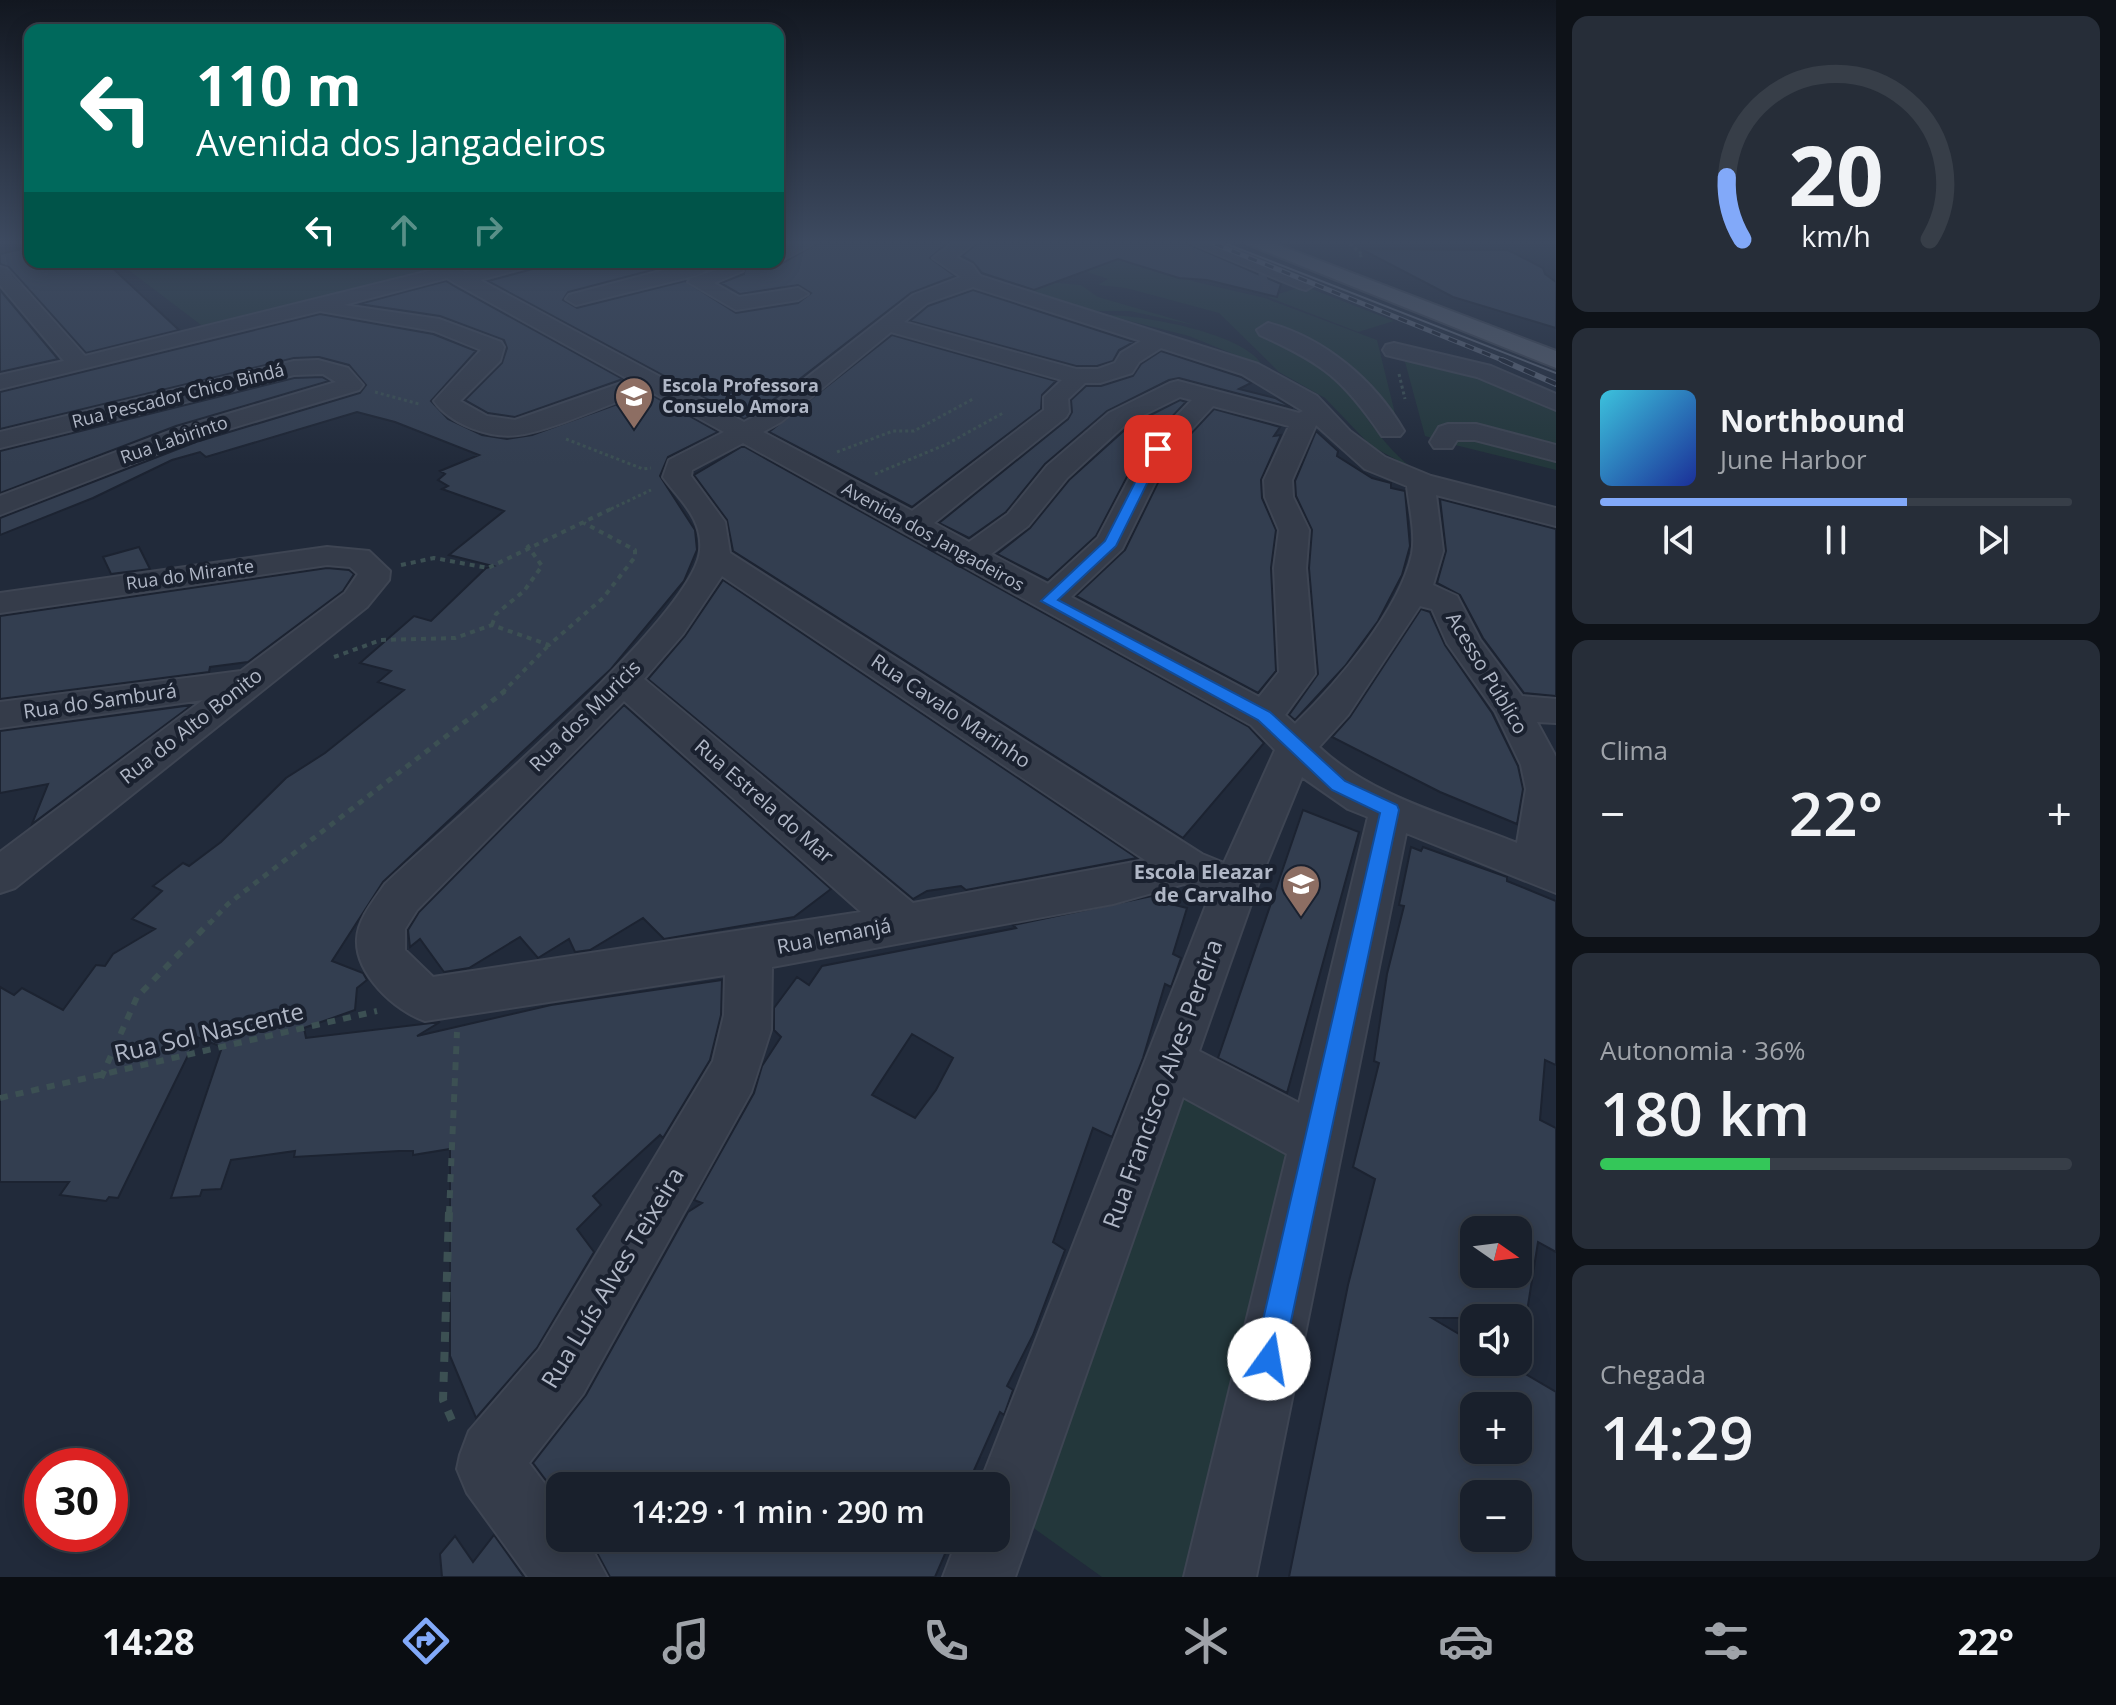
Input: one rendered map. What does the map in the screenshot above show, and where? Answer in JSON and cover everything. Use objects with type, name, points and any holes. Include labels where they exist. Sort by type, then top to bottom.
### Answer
[{"type":"main road","points":[[1470,318],[1507,332],[1556,345]]},
{"type":"main road","points":[[1507,332],[1556,360]]},
{"type":"street","points":[[44,318],[78,363]]},
{"type":"street","points":[[0,382],[138,352],[273,318]]},
{"type":"street","points":[[387,318],[439,325],[493,347],[492,356],[446,401],[451,406],[505,428],[528,424],[650,381]]},
{"type":"street","name":"Avenida dos Jangadeiros","points":[[534,318],[804,465],[1279,732],[1338,785],[1390,810],[1546,872]]},
{"type":"street","points":[[715,557],[715,534],[703,505],[678,472],[785,407],[894,318]]},
{"type":"street","points":[[1111,318],[1180,337],[1275,374],[1322,401],[1352,434],[1397,466],[1556,508]]},
{"type":"street","points":[[1119,318],[1167,330]]},
{"type":"street","points":[[1141,318],[1295,392],[1311,417],[1357,451],[1421,482],[1556,517]]},
{"type":"street","points":[[885,324],[1075,376],[1100,376],[1124,368],[1207,398],[1311,417]]},
{"type":"street","points":[[1124,368],[1129,358],[1167,330]]},
{"type":"street","points":[[1268,330],[1307,347],[1344,371],[1384,417],[1391,431]]},
{"type":"street","points":[[1208,332],[1253,352],[1275,374]]},
{"type":"street","points":[[1394,350],[1445,365],[1483,371],[1556,403]]},
{"type":"street","points":[[138,352],[171,398]]},
{"type":"street","name":"Rua Pescador Chico Bindá","points":[[0,440],[310,366],[338,371],[351,385]]},
{"type":"street","points":[[910,524],[933,512],[1057,412],[1056,397],[1075,381],[1075,376]]},
{"type":"street","name":"Rua Labirinto","points":[[0,506],[186,434],[351,385]]},
{"type":"street","points":[[968,557],[1018,520],[1057,472],[1118,418],[1178,388]]},
{"type":"street","points":[[1048,601],[1111,543],[1158,449],[1207,398]]},
{"type":"street","points":[[1279,732],[1297,674],[1290,568],[1294,530],[1279,497],[1278,480],[1311,417]]},
{"type":"street","points":[[1443,442],[1448,432],[1464,430],[1556,453]]},
{"type":"street","name":"Rua Francisco Alves Pereira","points":[[1010,1494],[1235,887],[1279,732],[1335,706],[1416,587],[1428,551],[1421,482]]},
{"type":"street","name":"Rua do Mirante","points":[[0,603],[327,556],[358,558],[374,571]]},
{"type":"street","name":"Rua dos Muricis","points":[[442,998],[395,974],[383,956],[378,941],[387,913],[419,877],[623,680],[698,594],[715,557]]},
{"type":"street","name":"Rua Cavalo Marinho","points":[[715,557],[1187,866]]},
{"type":"street","name":"Rua do Alto Bonito","points":[[0,876],[356,600],[373,580],[374,571]]},
{"type":"street","name":"Acesso Público","points":[[1416,587],[1428,598],[1445,603],[1464,643],[1511,707],[1541,765],[1546,789],[1546,872]]},
{"type":"street","name":"Rua Estrela do Mar","points":[[623,680],[904,923]]},
{"type":"street","name":"Rua do Samburá","points":[[0,715],[247,682]]},
{"type":"street","points":[[1511,707],[1556,711]]},
{"type":"street","points":[[1220,1577],[1390,810]]},
{"type":"street","points":[[1187,866],[1235,887]]},
{"type":"street","name":"Rua Iemanjá","points":[[442,998],[748,952],[1113,886],[1187,866]]},
{"type":"street","name":"Rua Luís Alves Teixeira","points":[[492,1465],[493,1455],[561,1372],[733,1075],[745,1048],[749,1020],[748,952]]},
{"type":"street","points":[[1171,1063],[1317,1141]]},
{"type":"street","points":[[492,1465],[491,1469],[571,1577]]},
{"type":"street","points":[[979,1577],[988,1552]]},
{"type":"path","points":[[1394,350],[1406,407]]},
{"type":"path","points":[[351,385],[435,408],[451,406]]},
{"type":"path","points":[[804,465],[893,431],[914,431],[973,399]]},
{"type":"path","points":[[845,488],[947,444],[1003,413]]},
{"type":"path","points":[[528,424],[643,469],[678,472]]},
{"type":"path","points":[[374,571],[434,558],[488,568],[527,545],[584,523],[678,472]]},
{"type":"path","points":[[101,1078],[137,997],[228,904],[515,683],[549,645],[603,598],[635,557],[635,550],[584,523]]},
{"type":"path","points":[[322,660],[381,640],[451,641],[463,635],[476,636],[492,625],[496,614],[524,591],[542,566],[527,545]]},
{"type":"path","points":[[492,625],[549,645]]},
{"type":"path","points":[[442,998],[443,1400],[460,1436],[492,1465]]},
{"type":"path","name":"Rua Sol Nascente","points":[[0,1098],[101,1078],[442,998]]},
{"type":"green space","points":[[191,318],[261,318],[209,331]]},
{"type":"green space","points":[[1116,318],[1167,322],[1215,335],[1253,354],[1263,366],[1189,336]]},
{"type":"green space","points":[[1224,318],[1317,318],[1377,340],[1399,430],[1382,403],[1356,372],[1318,346],[1374,428],[1412,468],[1371,446],[1325,398],[1279,372]]},
{"type":"green space","points":[[1321,318],[1385,318],[1394,321],[1358,332]]},
{"type":"green space","points":[[1404,358],[1477,375],[1556,408],[1556,447],[1468,424],[1435,439],[1425,436]]},
{"type":"green space","points":[[1454,435],[1556,456],[1556,470],[1451,444]]},
{"type":"green space","points":[[1180,1085],[1294,1142],[1187,1577],[1102,1577],[1028,1524]]},
{"type":"building","points":[[0,318],[23,318],[58,359],[0,372]]},
{"type":"building","points":[[54,318],[166,318],[179,330],[86,353]]},
{"type":"building","points":[[305,318],[340,318],[433,334],[476,351],[431,401],[448,419],[482,435],[507,439],[532,435],[648,393],[718,432],[668,457],[660,476],[695,530],[697,550],[684,581],[611,669],[383,882],[332,961],[363,973],[367,980],[357,988],[355,1010],[304,1028],[306,1038],[440,1022],[417,1036],[551,1005],[722,980],[721,1015],[710,1060],[663,1138],[660,1135],[593,1196],[601,1205],[577,1229],[594,1252],[537,1348],[476,1418],[450,1356],[450,1149],[413,1155],[413,1151],[399,1151],[294,1157],[295,1151],[231,1160],[221,1189],[202,1190],[200,1196],[171,1198],[222,1047],[197,1037],[118,1198],[109,1197],[106,1201],[60,1195],[69,1182],[0,1182],[0,987],[14,995],[22,988],[63,1010],[96,965],[105,966],[113,954],[155,929],[132,919],[162,891],[153,886],[183,863],[189,866],[221,842],[286,778],[325,753],[404,690],[378,682],[391,671],[360,663],[414,616],[431,621],[486,568],[493,566],[449,555],[504,511],[442,489],[448,486],[438,480],[445,474],[440,471],[479,455],[395,422],[357,412],[206,457],[200,452],[172,460],[93,498],[0,535],[0,518],[196,442],[360,393],[366,385],[349,365],[319,357],[294,358],[0,429],[0,392]]},
{"type":"building","points":[[444,318],[512,318],[623,379],[515,417],[488,413],[465,400],[502,363],[507,348],[504,340]]},
{"type":"building","points":[[556,318],[879,318],[744,419]]},
{"type":"building","points":[[914,318],[1058,318],[1134,342],[1119,350],[1113,361],[1097,366],[1076,366],[910,321]]},
{"type":"building","points":[[1521,318],[1556,318],[1556,328]]},
{"type":"building","points":[[892,335],[1056,381],[1042,395],[1041,409],[912,507],[769,432]]},
{"type":"building","points":[[1161,351],[1241,377],[1251,383],[1239,389],[1275,398],[1293,408],[1179,378],[1169,380],[1107,411],[1045,464],[1006,512],[969,538],[939,523],[1068,419],[1072,412],[1071,400],[1086,386],[1101,386],[1133,376],[1141,364]]},
{"type":"building","points":[[322,377],[329,381],[176,426],[0,493],[0,451],[294,378]]},
{"type":"building","points":[[1180,400],[1186,402],[1142,448],[1096,536],[1048,580],[997,554],[1030,528],[1069,480],[1129,426]]},
{"type":"building","points":[[1214,409],[1280,427],[1274,436],[1281,435],[1261,480],[1262,498],[1276,530],[1271,568],[1276,671],[1258,693],[1076,596],[1125,550],[1172,454]]},
{"type":"building","points":[[1316,431],[1338,451],[1337,456],[1372,478],[1391,483],[1391,488],[1405,491],[1410,546],[1402,575],[1378,621],[1345,666],[1295,720],[1289,715],[1318,674],[1309,568],[1312,530],[1296,496],[1295,481]]},
{"type":"building","points":[[743,446],[1249,727],[1264,743],[1183,838],[733,551],[727,520],[694,475]]},
{"type":"building","points":[[1440,499],[1556,529],[1556,696],[1524,693],[1483,638],[1460,595],[1437,583],[1446,551]]},
{"type":"building","points":[[139,547],[150,569],[111,574],[103,557]]},
{"type":"building","points":[[327,568],[349,570],[354,574],[343,591],[248,662],[210,667],[209,672],[0,699],[0,616]]},
{"type":"building","points":[[723,580],[1137,858],[966,890],[961,886],[927,891],[913,899],[648,679],[685,636]]},
{"type":"building","points":[[1421,609],[1430,612],[1445,645],[1492,713],[1518,766],[1523,789],[1517,824],[1440,792],[1332,737],[1350,717]]},
{"type":"building","points":[[192,705],[32,824],[48,784],[0,793],[0,731]]},
{"type":"building","points":[[624,705],[831,889],[794,917],[664,939],[643,918],[590,950],[575,952],[569,939],[538,958],[520,937],[469,968],[444,972],[420,939],[410,947],[408,930],[419,912]]},
{"type":"building","name":"Escola Eleazar de Carvalho","points":[[1303,810],[1359,832],[1287,1093],[1218,1058]]},
{"type":"building","points":[[1411,847],[1421,851],[1423,847],[1507,877],[1507,881],[1556,901],[1556,1065],[1545,1060],[1540,1120],[1556,1128],[1556,1252],[1538,1242],[1532,1280],[1532,1216],[1460,1216],[1460,1288],[1531,1288],[1528,1304],[1460,1304],[1460,1318],[1432,1318],[1460,1335],[1460,1376],[1529,1376],[1556,1392],[1556,1577],[1289,1577],[1348,1285],[1375,1179],[1353,1167],[1379,1063],[1374,1061],[1387,974],[1404,906],[1399,905]]},
{"type":"building","points":[[1152,896],[1159,901],[1187,908],[1173,954],[1181,958],[1171,987],[1165,984],[1143,1058],[1112,1137],[1093,1128],[1053,1242],[1065,1250],[1033,1335],[1007,1386],[1013,1390],[1004,1415],[1000,1412],[973,1472],[546,1472],[546,1480],[533,1463],[586,1395],[688,1212],[702,1203],[694,1200],[754,1093],[762,1066],[781,1037],[774,1030],[774,1008],[797,977],[809,985],[822,966],[1016,928],[1013,925]],"holes":[[[912,1034],[953,1058],[936,1090],[915,1118],[872,1095]]]},
{"type":"building","points":[[494,1535],[524,1577],[442,1577],[440,1554],[455,1536],[473,1562]]},
{"type":"building","points":[[597,1552],[946,1552],[935,1577],[610,1577]]},
{"type":"tram line","points":[[1415,318],[1556,373]]},
{"type":"railway","points":[[1397,318],[1507,362]]},
{"type":"railway","points":[[1502,360],[1556,384]]},
{"type":"place","name":"Escola Professora Consuelo Amora","points":[[634,430]]},
{"type":"place","name":"Escola Eleazar de Carvalho","points":[[1301,918]]},
{"type":"route","points":[[1158,449],[1151,469],[1111,543],[1048,601],[1264,716],[1323,774],[1362,798],[1390,810],[1269,1359]]}]
